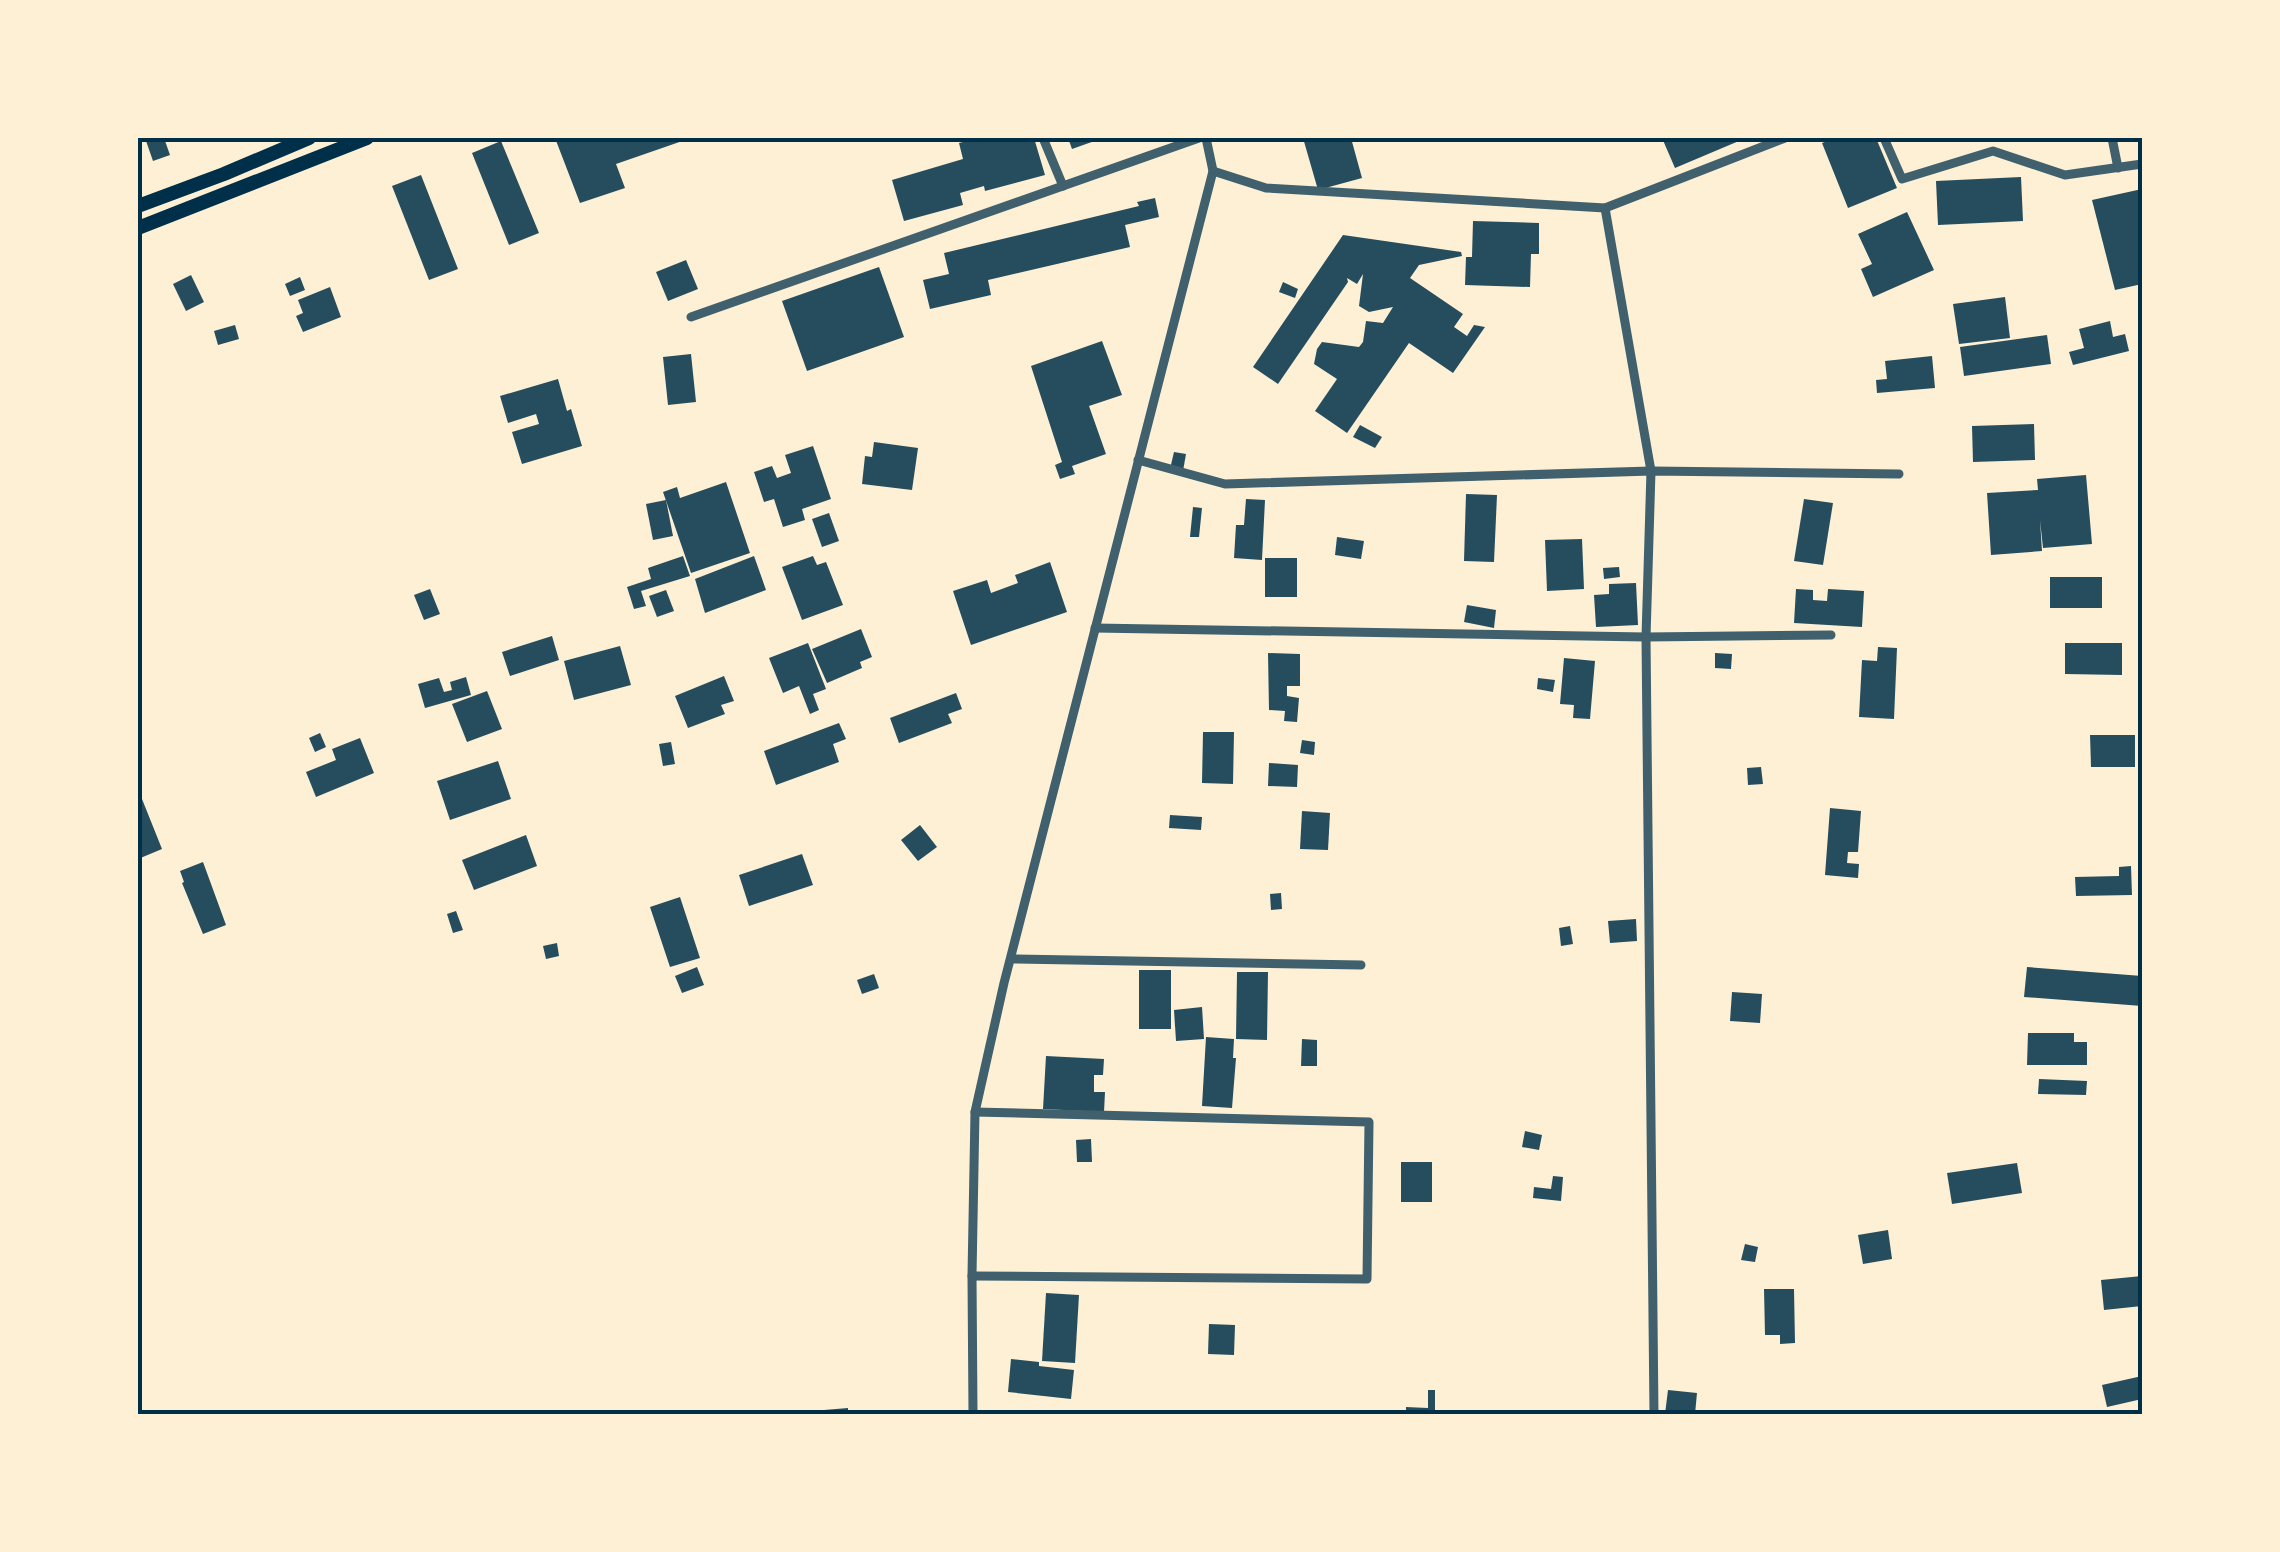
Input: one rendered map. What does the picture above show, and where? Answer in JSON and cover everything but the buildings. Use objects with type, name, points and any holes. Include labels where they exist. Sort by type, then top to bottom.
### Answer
[{"type":"main road","points":[[138,206],[309,138]]},
{"type":"main road","points":[[138,228],[366,138]]},
{"type":"street","points":[[1043,138],[1062,186]]},
{"type":"street","points":[[692,317],[1202,138],[1212,171],[1010,959],[975,1112],[972,1414]]},
{"type":"street","points":[[1212,171],[1266,188],[1605,208],[1785,138]]},
{"type":"street","points":[[1884,138],[1902,179],[1993,151],[2065,175],[2142,164]]},
{"type":"street","points":[[2112,138],[2118,168]]},
{"type":"street","points":[[1605,208],[1651,471],[1646,637],[1654,1414]]},
{"type":"street","points":[[1138,460],[1225,484],[1651,471],[1899,474]]},
{"type":"street","points":[[1095,628],[1646,637],[1831,635]]},
{"type":"street","points":[[1010,959],[1361,965]]},
{"type":"street","points":[[972,1276],[1368,1279],[1370,1122],[975,1112]]}]
